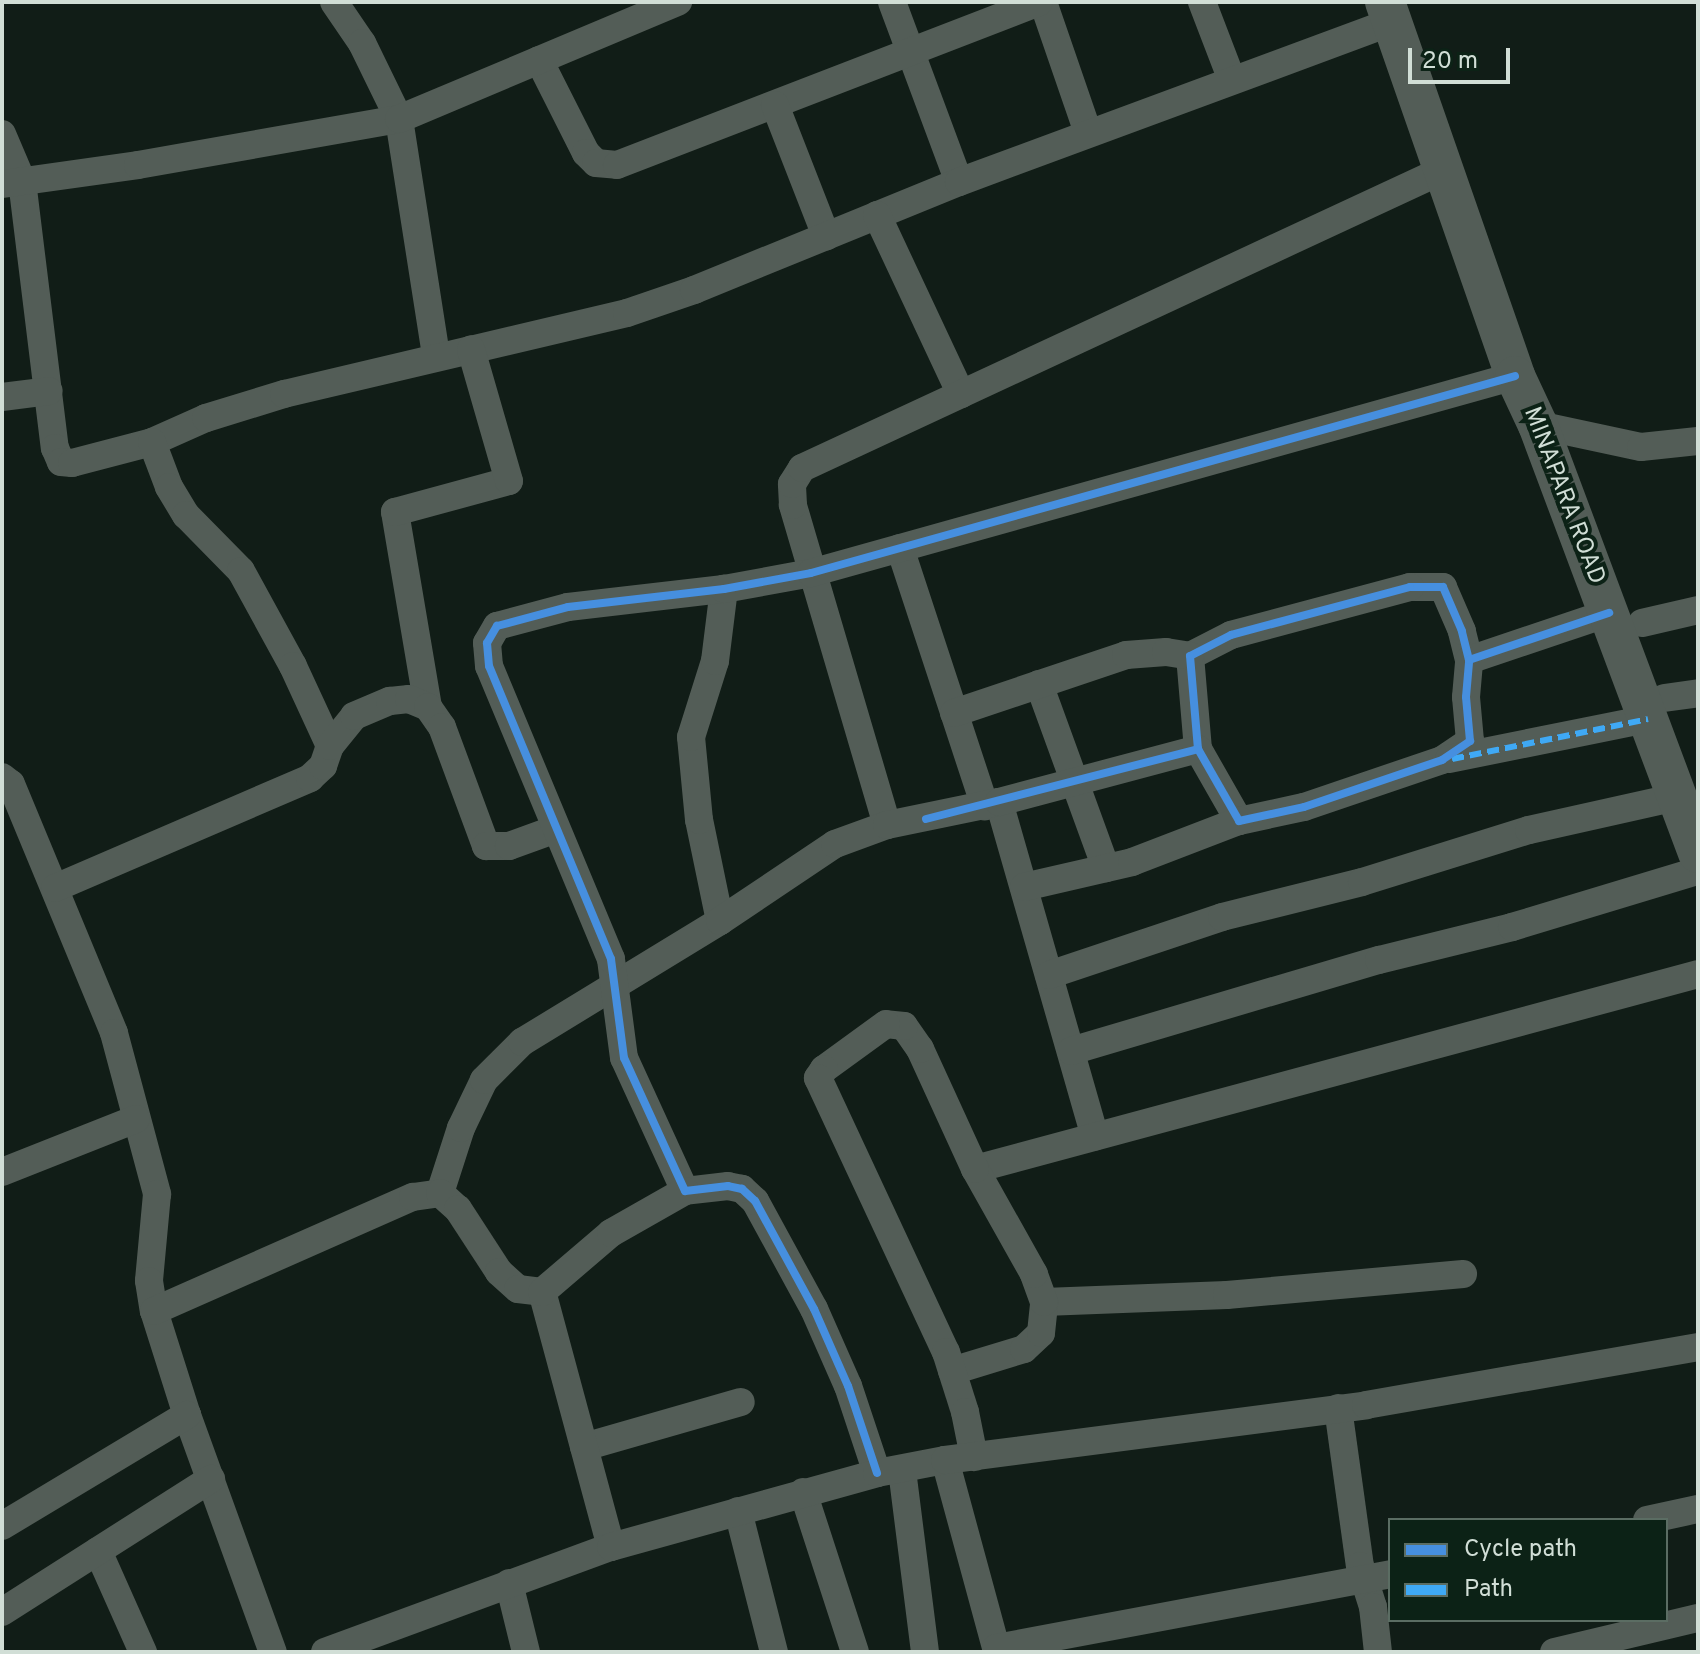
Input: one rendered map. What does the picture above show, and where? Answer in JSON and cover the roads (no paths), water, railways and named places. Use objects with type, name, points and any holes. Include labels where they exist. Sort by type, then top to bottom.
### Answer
[{"type":"street","points":[[334,2],[362,43],[399,119],[436,355]]},
{"type":"street","points":[[12,182],[216,152],[399,119],[678,2]]},
{"type":"street","points":[[892,2],[959,182]]},
{"type":"street","points":[[539,60],[586,153],[596,163],[617,165],[1041,2],[1088,133]]},
{"type":"street","points":[[1202,2],[1232,80]]},
{"type":"street","points":[[2,134],[49,391],[55,448],[61,462],[72,463],[152,442],[206,418],[284,394],[436,355],[627,313],[694,290],[959,182],[1232,80],[1388,12]]},
{"type":"street","name":"MINAPARA ROAD","points":[[1388,12],[1515,376],[1625,618],[1656,708],[1677,797],[1698,853]]},
{"type":"street","points":[[775,105],[826,236]]},
{"type":"street","points":[[887,825],[793,505],[792,484],[802,468],[1443,170]]},
{"type":"street","points":[[877,215],[961,394]]},
{"type":"street","points":[[471,349],[509,481],[395,512],[428,707],[442,727],[486,846],[509,846],[556,829]]},
{"type":"street","points":[[685,1191],[624,1058],[617,1027],[616,984],[611,959],[489,666],[487,643],[497,626],[568,607],[724,589],[811,573],[1515,376]]},
{"type":"street","points":[[2,397],[49,391]]},
{"type":"street","points":[[1538,425],[1641,447],[1698,441]]},
{"type":"street","points":[[152,442],[169,487],[186,515],[241,571],[254,593],[330,746]]},
{"type":"street","points":[[900,548],[954,713],[1024,887],[1095,1136]]},
{"type":"street","points":[[954,713],[1126,655],[1166,652],[1190,656],[1231,635],[1410,587],[1443,587],[1462,631],[1469,660],[1466,697],[1470,741],[1442,760]]},
{"type":"street","points":[[720,921],[699,820],[691,737],[715,661],[724,589]]},
{"type":"street","points":[[1469,660],[1625,618],[1698,610]]},
{"type":"street","points":[[1190,656],[1198,749],[1239,821]]},
{"type":"street","points":[[1039,684],[1106,868]]},
{"type":"street","points":[[1024,887],[1178,847],[1239,821],[1304,807],[1442,760],[1492,753],[1656,708],[1698,693]]},
{"type":"street","points":[[55,888],[310,778],[323,766],[330,746],[354,716],[390,701],[409,699],[428,707]]},
{"type":"street","points":[[440,1193],[461,1128],[484,1080],[522,1042],[720,921],[835,844],[887,825],[992,804],[1198,749]]},
{"type":"street","points":[[2,777],[11,784],[114,1033],[157,1194],[149,1281],[154,1311],[187,1415],[274,1651]]},
{"type":"street","points":[[1049,975],[1222,917],[1362,882],[1529,830],[1677,797]]},
{"type":"street","points":[[1071,1051],[1379,960],[1512,927],[1698,871]]},
{"type":"street","points":[[975,1169],[1698,974]]},
{"type":"street","points":[[952,1371],[1024,1349],[1041,1333],[1044,1302],[1034,1274],[975,1169],[920,1049],[904,1026],[886,1024],[820,1073],[820,1084],[913,1277],[952,1371],[974,1457]]},
{"type":"street","points":[[2,1172],[136,1119]]},
{"type":"street","points":[[440,1193],[458,1209],[499,1272],[518,1289],[542,1292],[611,1233],[685,1191],[728,1186],[742,1189],[755,1201],[814,1309],[889,1471],[925,1652]]},
{"type":"street","points":[[154,1311],[413,1197],[440,1193]]},
{"type":"street","points":[[1044,1302],[1227,1295],[1463,1274]]},
{"type":"street","points":[[542,1292],[611,1547]]},
{"type":"street","points":[[325,1652],[611,1547],[803,1492],[889,1471],[945,1460],[1338,1408],[1698,1347]]},
{"type":"street","points":[[584,1447],[741,1402]]},
{"type":"street","points":[[1338,1408],[1376,1577],[1373,1607],[1378,1652]]},
{"type":"street","points":[[2,1526],[187,1415]]},
{"type":"street","points":[[945,1460],[996,1650],[1066,1643],[1376,1577]]},
{"type":"street","points":[[2,1612],[126,1530],[211,1479]]},
{"type":"street","points":[[803,1492],[855,1652]]},
{"type":"street","points":[[1656,1518],[1698,1509]]},
{"type":"street","points":[[738,1511],[774,1652]]},
{"type":"street","points":[[98,1551],[143,1652]]},
{"type":"street","points":[[509,1583],[526,1652]]},
{"type":"street","points":[[1554,1652],[1698,1618]]}]
